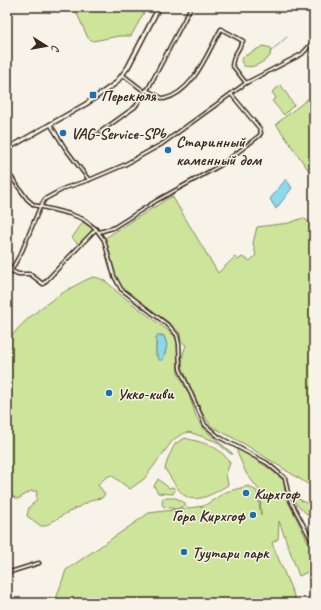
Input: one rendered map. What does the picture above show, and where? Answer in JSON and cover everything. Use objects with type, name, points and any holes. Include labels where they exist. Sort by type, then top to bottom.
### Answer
[{"type":"street","points":[[7,149],[100,95],[116,83],[123,75],[159,7]]},
{"type":"street","points":[[93,137],[135,107],[146,91],[191,7]]},
{"type":"street","points":[[123,75],[146,91],[164,99],[172,97],[191,82],[221,29],[243,41],[234,57],[232,65],[246,83]]},
{"type":"street","points":[[7,278],[12,271],[32,230],[40,206],[52,194],[124,165],[162,144],[246,83],[297,57],[314,41]]},
{"type":"street","points":[[99,232],[112,228],[156,201],[221,165],[261,134],[260,129],[231,94]]},
{"type":"street","points":[[50,124],[65,148],[89,180]]},
{"type":"street","points":[[7,171],[27,199],[40,206],[58,210],[83,219],[99,232],[107,246],[114,276],[121,289],[169,326],[177,335],[179,344],[180,369],[205,425],[219,437],[267,463],[285,478],[289,498],[314,545]]},
{"type":"street","points":[[7,187],[12,179]]},
{"type":"street","points":[[12,271],[18,274],[30,274],[43,284],[96,229]]},
{"type":"street","points":[[7,573],[39,563]]},
{"type":"green space","points":[[74,7],[147,7],[131,36],[119,36],[93,41],[88,38]]},
{"type":"green space","points":[[263,46],[271,48],[270,56],[262,63],[255,66],[244,66],[241,61],[243,57]]},
{"type":"green space","points":[[281,85],[294,105],[284,115],[272,101],[276,98],[272,92]]},
{"type":"green space","points":[[314,94],[314,178],[276,124]]},
{"type":"green space","points":[[172,196],[218,273],[235,257],[238,260],[242,257],[250,261],[256,255],[253,243],[257,227],[289,223],[303,218],[312,224],[314,223],[314,488],[246,445],[211,426],[202,412],[184,372],[182,364],[186,345],[181,341],[180,333],[166,320],[133,298],[117,280],[105,238]]},
{"type":"green space","points":[[83,222],[93,229],[79,245],[72,238]]},
{"type":"green space","points":[[93,277],[103,280],[174,335],[177,342],[178,373],[189,395],[196,416],[204,429],[233,454],[215,441],[189,432],[182,434],[173,440],[144,479],[130,489],[111,475],[105,478],[98,485],[105,494],[102,498],[94,499],[45,526],[41,526],[27,516],[29,507],[36,501],[37,491],[31,491],[18,499],[10,495],[7,496],[7,344],[21,325],[32,315],[58,296]],"holes":[[[158,335],[163,335],[166,344],[163,360],[156,356],[156,337]]]},
{"type":"green space","points":[[185,438],[216,448],[226,457],[230,463],[226,474],[228,485],[212,494],[195,499],[189,498],[182,493],[165,469],[168,458],[175,444]]},
{"type":"green space","name":"Туутари парк","points":[[239,449],[270,469],[283,480],[286,497],[314,554],[314,569],[299,576],[279,521],[278,539],[272,543],[297,603],[44,603],[46,599],[56,599],[66,570],[149,513],[204,506],[226,492],[248,486],[257,491],[261,516],[260,491],[246,473],[237,452]]},
{"type":"green space","points":[[158,479],[169,488],[173,487],[175,490],[173,494],[158,493],[154,486]]},
{"type":"green space","points":[[291,495],[314,507],[314,522],[296,503]]},
{"type":"green space","points":[[163,498],[176,498],[185,503],[185,506],[176,509],[164,507],[162,504]]},
{"type":"water","points":[[286,179],[292,188],[276,209],[270,199]]},
{"type":"water","points":[[157,335],[164,336],[167,345],[163,360],[159,360],[156,352]]},
{"type":"waterway","points":[[270,52],[287,37]]},
{"type":"place","name":"Перекюля","points":[[93,95]]},
{"type":"place","name":"VAG-Service-SPb","points":[[63,133]]},
{"type":"place","name":"Старинный каменный дом","points":[[168,150]]},
{"type":"place","name":"Укко-киви","points":[[109,393]]},
{"type":"place","name":"Кирхгоф","points":[[246,493]]},
{"type":"place","name":"Гора Кирхгоф","points":[[253,515]]},
{"type":"place","name":"Туутари парк","points":[[184,552]]}]
